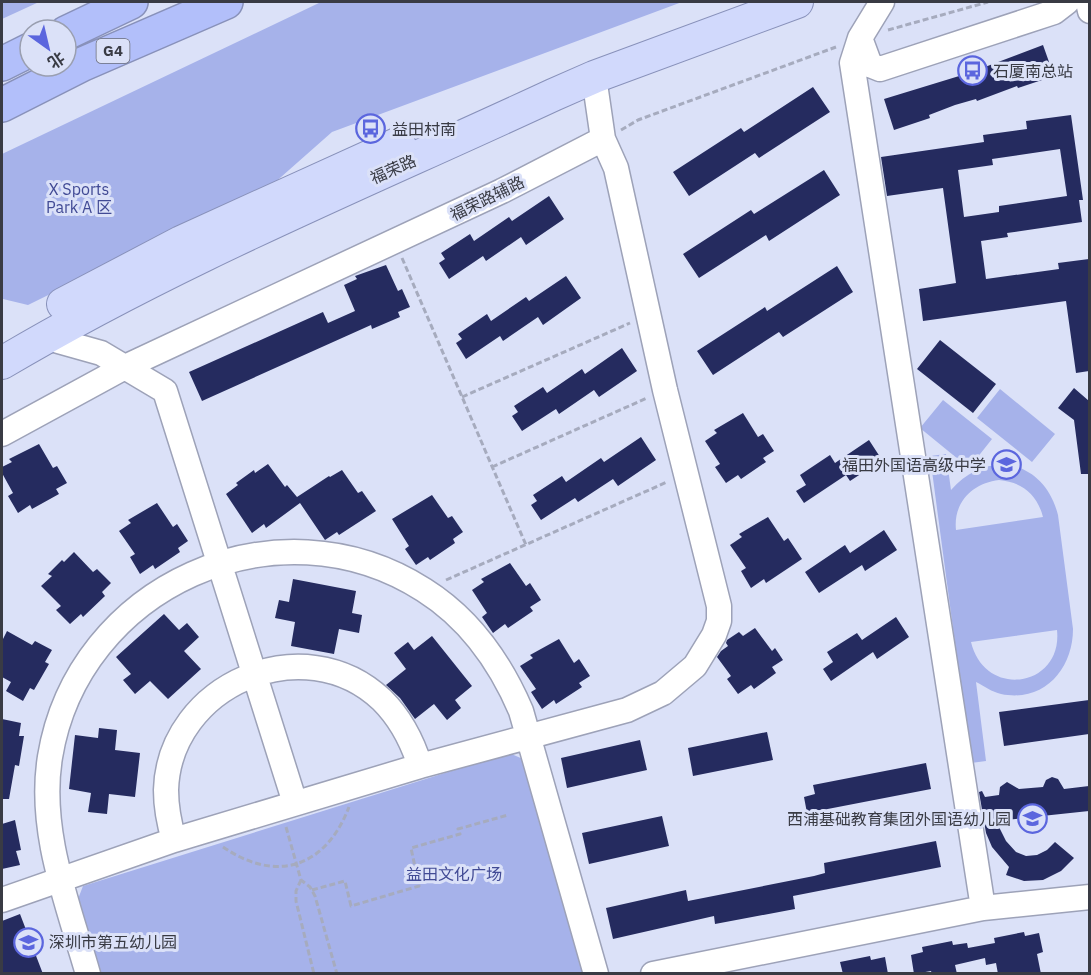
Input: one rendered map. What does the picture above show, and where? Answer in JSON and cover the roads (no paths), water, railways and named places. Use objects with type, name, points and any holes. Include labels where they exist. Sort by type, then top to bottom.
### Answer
[{"type":"highway","name":"G4","points":[[78,27],[131,2]]},
{"type":"highway","name":"G4","points":[[2,105],[83,64],[226,2]]},
{"type":"highway","points":[[2,64],[18,56]]},
{"type":"main road","name":"福荣路","points":[[3,353],[109,278],[181,242],[587,58],[741,2]]},
{"type":"main road","name":"福荣路","points":[[3,353],[44,337],[163,276],[289,216],[594,77],[797,2]]},
{"type":"street","points":[[882,2],[860,38],[852,63],[983,908]]},
{"type":"street","points":[[860,38],[870,65],[880,69],[1054,12],[1067,2]]},
{"type":"street","points":[[1088,2],[1089,11]]},
{"type":"street","points":[[2,900],[174,840],[288,805],[420,766],[627,710],[647,701],[679,681],[695,666],[719,621],[719,606],[665,390],[616,168],[603,139],[594,77]]},
{"type":"street","name":"福荣路辅路","points":[[2,434],[126,367],[502,191],[603,139]]},
{"type":"street","points":[[44,337],[101,353],[165,391],[254,674],[288,805]]},
{"type":"street","points":[[88,974],[50,831],[48,782],[55,734],[73,687],[99,646],[133,610],[174,582],[219,563],[269,553],[309,552],[339,556],[397,575],[423,590],[465,623],[493,657],[511,687],[529,737],[596,974]]},
{"type":"street","points":[[174,840],[167,815],[166,789],[170,764],[179,740],[192,718],[210,699],[231,684],[254,674],[280,668],[308,667],[334,672],[358,683],[380,699],[398,718],[412,741],[420,766]]},
{"type":"street","points":[[653,974],[983,908],[1089,897]]},
{"type":"place","name":"石厦南总站","points":[[972,71]]},
{"type":"place","name":"益田村南","points":[[371,129]]},
{"type":"place","name":"福田外国语高级中学","points":[[1007,465]]},
{"type":"place","name":"西浦基础教育集团外国语幼儿园","points":[[1032,819]]},
{"type":"place","name":"深圳市第五幼儿园","points":[[28,942]]},
{"type":"park label","name":"X Sports Park A 区","points":[[79,198]]},
{"type":"park label","name":"益田文化广场","points":[[454,874]]}]
